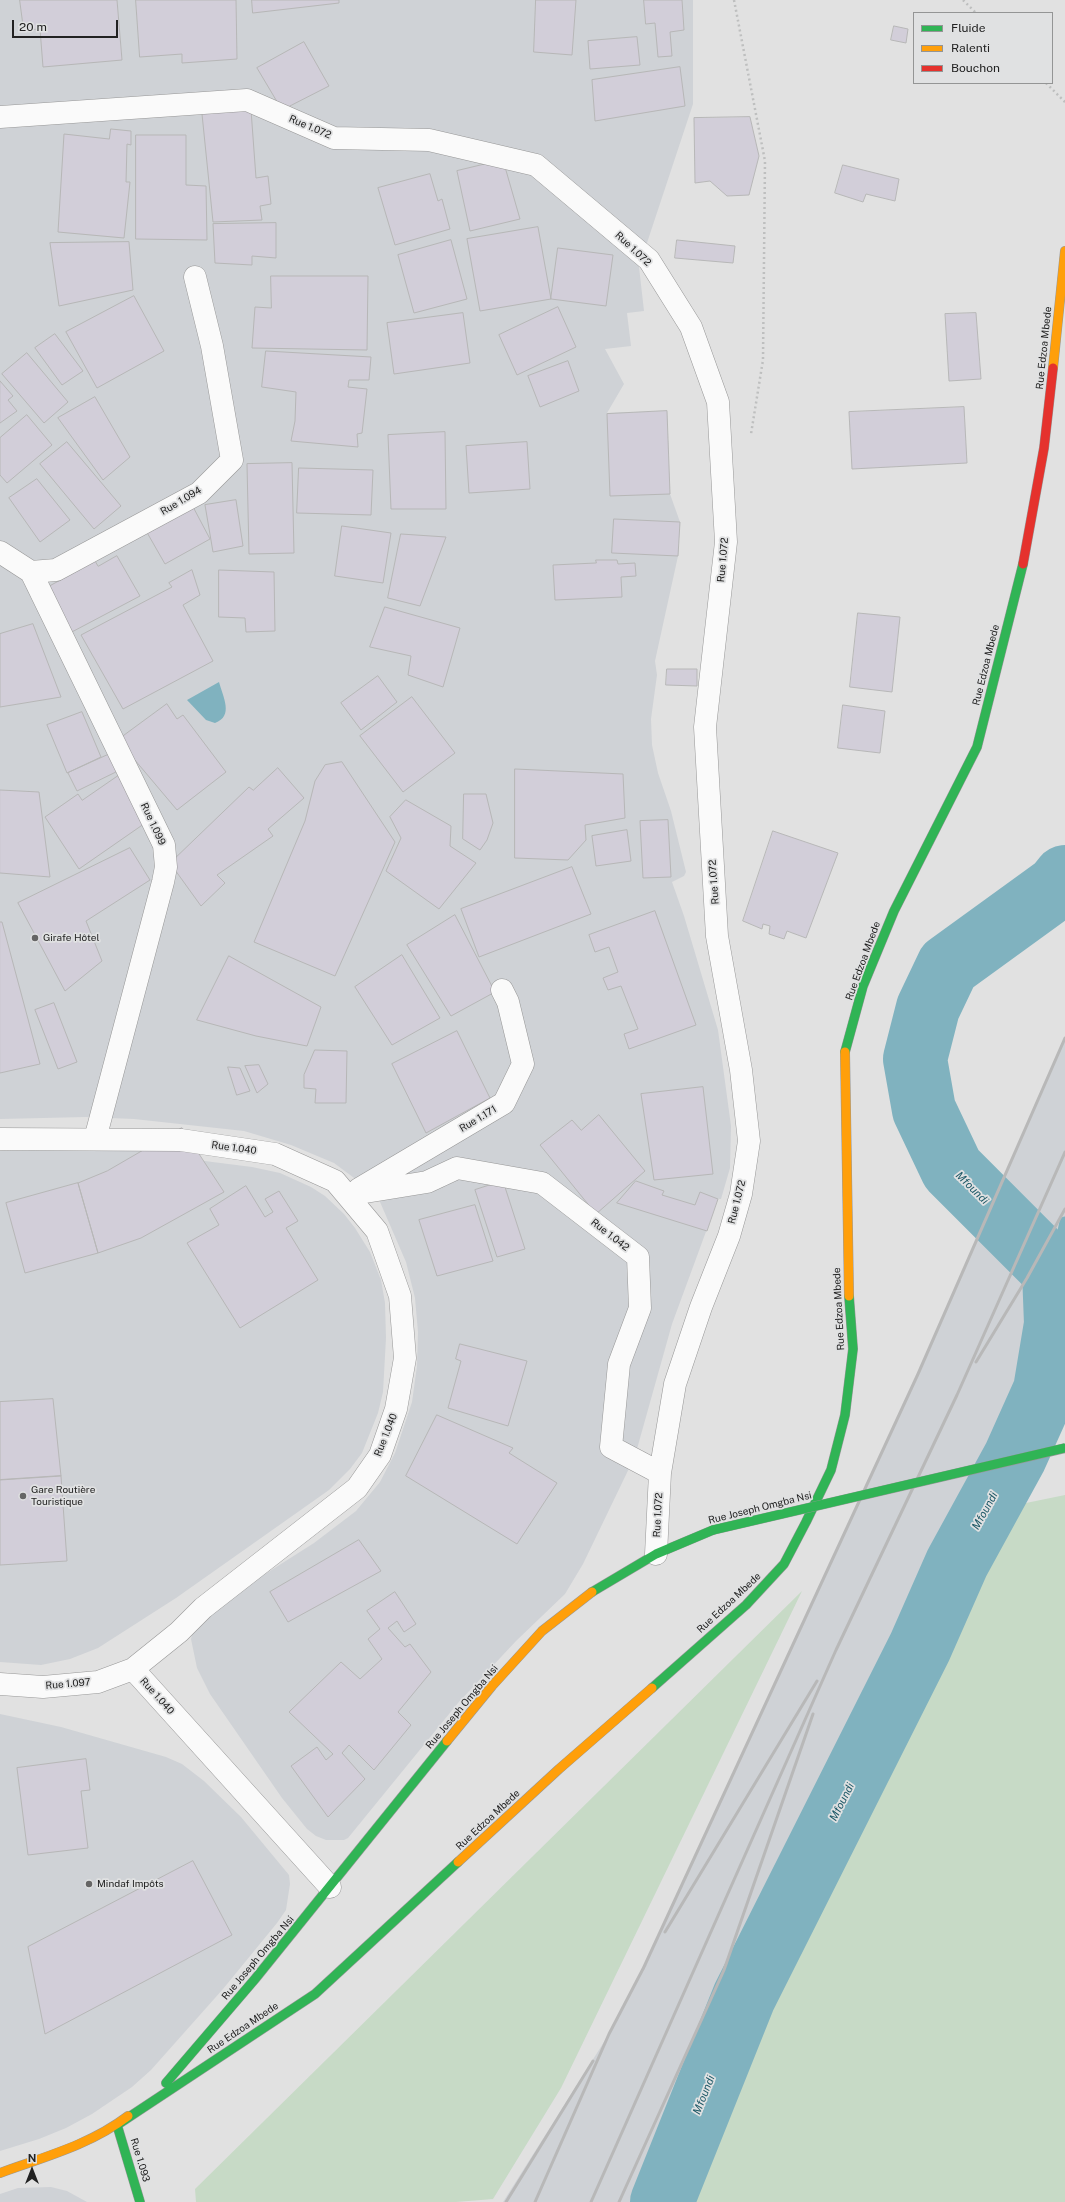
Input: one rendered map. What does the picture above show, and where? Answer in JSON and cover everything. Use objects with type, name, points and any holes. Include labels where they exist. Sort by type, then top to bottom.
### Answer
[{"type":"street","name":"Rue 1.072","points":[[0,117],[247,100],[334,138],[429,140],[536,165],[649,260],[691,327],[718,402],[726,542],[705,727],[717,936],[742,1070],[748,1141],[742,1194],[701,1307],[676,1384],[660,1473],[656,1554]]},
{"type":"street","name":"Rue Edzoa Mbede","points":[[117,2125],[315,1994],[559,1769],[746,1605],[784,1564],[806,1522],[831,1470],[845,1415],[853,1349],[848,1278],[844,1056],[863,986],[894,911],[977,747],[1023,564],[1044,448],[1065,251]]},
{"type":"street","name":"Rue 1.094","points":[[31,572],[56,570],[199,493],[232,460],[212,346],[194,277]]},
{"type":"street","points":[[0,552],[31,572]]},
{"type":"street","name":"Rue 1.099","points":[[31,572],[164,845],[166,867],[163,882],[95,1140]]},
{"type":"street","name":"Rue 1.171","points":[[347,1195],[504,1103],[523,1064],[508,1002],[502,990]]},
{"type":"street","name":"Rue 1.040","points":[[0,1139],[181,1140],[275,1154],[335,1181],[377,1231],[400,1296],[405,1358],[396,1409],[380,1455],[357,1488],[203,1608],[179,1632],[133,1669],[330,1887]]},
{"type":"street","name":"Rue 1.042","points":[[347,1195],[427,1182],[457,1168],[542,1183],[638,1257],[640,1308],[620,1364],[611,1447],[660,1473]]},
{"type":"street","name":"Rue Joseph Omgba Nsi","points":[[0,2173],[91,2138],[117,2125],[173,2077],[330,1887],[492,1686],[542,1631],[601,1585],[656,1554],[713,1530],[1065,1448]]},
{"type":"street","name":"Rue 1.097","points":[[0,1684],[43,1687],[98,1682],[133,1669]]},
{"type":"street","name":"Rue 1.093","points":[[117,2125],[140,2202]]},
{"type":"path","points":[[734,0],[765,161],[763,360],[751,436]]},
{"type":"path","points":[[963,0],[975,12]]},
{"type":"path","points":[[1047,84],[1065,102]]},
{"type":"shaded area","points":[[0,0],[693,0],[693,104],[639,267],[644,311],[627,313],[631,346],[605,349],[624,384],[607,413],[667,411],[670,494],[680,522],[678,556],[655,661],[657,675],[651,719],[652,745],[658,773],[671,811],[686,872],[684,876],[672,882],[684,916],[718,1030],[731,1126],[730,1168],[721,1199],[718,1199],[672,1324],[635,1456],[583,1564],[565,1594],[516,1641],[458,1703],[348,1838],[344,1840],[326,1840],[316,1836],[307,1829],[282,1798],[210,1694],[197,1668],[191,1639],[193,1631],[207,1611],[314,1543],[356,1511],[380,1482],[395,1453],[412,1402],[417,1366],[418,1332],[415,1298],[406,1262],[377,1195],[334,1163],[291,1145],[244,1131],[134,1119],[86,1117],[0,1119]]},
{"type":"shaded area","points":[[1065,1038],[1065,1292],[1054,1272],[1056,1324],[1045,1390],[1015,1457],[957,1563],[920,1647],[744,1997],[662,2202],[503,2202],[609,2034],[643,1969],[918,1374]]},
{"type":"shaded area","points":[[137,1148],[181,1158],[252,1167],[280,1173],[311,1187],[325,1196],[344,1214],[370,1252],[381,1280],[385,1303],[386,1338],[383,1392],[378,1413],[362,1453],[350,1469],[329,1490],[176,1598],[98,1648],[70,1659],[41,1665],[0,1662],[0,1151]]},
{"type":"shaded area","points":[[0,1714],[61,1727],[166,1757],[182,1764],[204,1781],[241,1817],[289,1875],[290,1884],[286,1910],[277,1923],[223,1989],[151,2070],[132,2087],[92,2114],[66,2128],[39,2139],[0,2151]]},
{"type":"shaded area","points":[[51,2187],[67,2191],[87,2202],[0,2202],[0,2194],[18,2188]]},
{"type":"green space","points":[[1065,1495],[1065,2202],[662,2202],[744,1997],[920,1647],[957,1563],[987,1511]]},
{"type":"green space","points":[[802,1591],[561,2088],[493,2199],[456,2202],[196,2202],[195,2189]]},
{"type":"water","points":[[219,682],[225,700],[226,711],[221,720],[215,723],[206,720],[187,700]]},
{"type":"building","points":[[20,0],[117,0],[122,60],[43,67],[40,29],[24,30]]},
{"type":"building","points":[[136,0],[236,0],[237,59],[182,63],[182,54],[140,57]]},
{"type":"building","points":[[252,0],[339,0],[339,3],[253,13]]},
{"type":"building","points":[[536,0],[576,0],[572,55],[534,52]]},
{"type":"building","points":[[644,0],[682,0],[684,30],[670,32],[672,56],[658,57],[655,23],[646,24]]},
{"type":"building","points":[[894,26],[908,29],[906,43],[891,40]]},
{"type":"building","points":[[637,37],[640,65],[590,69],[588,41]]},
{"type":"building","points":[[304,42],[329,86],[282,110],[257,68]]},
{"type":"building","points":[[680,67],[685,106],[595,121],[592,80]]},
{"type":"building","points":[[251,110],[256,178],[268,176],[271,204],[260,206],[262,220],[213,222],[202,114]]},
{"type":"building","points":[[750,117],[759,156],[749,195],[727,196],[710,181],[695,183],[694,118]]},
{"type":"building","points":[[111,129],[131,131],[131,145],[127,144],[126,182],[130,182],[124,238],[58,232],[64,134],[109,139]]},
{"type":"building","points":[[136,135],[186,135],[186,185],[206,186],[207,240],[136,239]]},
{"type":"building","points":[[503,160],[520,219],[470,231],[457,171]]},
{"type":"building","points":[[843,165],[899,179],[895,201],[866,194],[863,202],[835,193]]},
{"type":"building","points":[[430,174],[438,201],[442,199],[450,229],[395,245],[378,188]]},
{"type":"building","points":[[276,223],[276,258],[252,256],[252,265],[215,263],[213,224]]},
{"type":"building","points":[[538,227],[551,299],[480,311],[467,239]]},
{"type":"building","points":[[451,240],[467,299],[414,313],[398,255]]},
{"type":"building","points":[[677,240],[735,246],[733,263],[675,258]]},
{"type":"building","points":[[129,242],[133,290],[59,306],[50,243]]},
{"type":"building","points":[[558,248],[613,255],[606,306],[551,299]]},
{"type":"building","points":[[271,276],[368,276],[367,350],[252,348],[255,307],[271,308]]},
{"type":"building","points":[[134,296],[164,351],[97,388],[66,332]]},
{"type":"building","points":[[558,307],[576,347],[517,375],[499,335]]},
{"type":"building","points":[[463,313],[470,363],[394,374],[387,323]]},
{"type":"building","points":[[976,313],[981,379],[949,381],[945,314]]},
{"type":"building","points":[[55,334],[83,371],[62,385],[35,348]]},
{"type":"building","points":[[266,351],[371,357],[369,380],[349,380],[348,387],[367,389],[362,433],[357,434],[358,447],[291,441],[295,421],[296,392],[262,387]]},
{"type":"building","points":[[27,353],[68,402],[44,423],[2,374]]},
{"type":"building","points":[[568,361],[579,391],[540,407],[528,376]]},
{"type":"building","points":[[0,381],[13,396],[8,400],[17,411],[0,423]]},
{"type":"building","points":[[95,397],[130,457],[103,480],[58,418]]},
{"type":"building","points":[[964,407],[967,463],[852,469],[849,412]]},
{"type":"building","points":[[667,411],[670,494],[610,496],[607,414]]},
{"type":"building","points":[[27,415],[52,445],[7,483],[0,475],[0,438]]},
{"type":"building","points":[[445,432],[446,509],[391,509],[388,435]]},
{"type":"building","points":[[67,442],[121,506],[94,529],[40,464]]},
{"type":"building","points":[[527,442],[530,489],[469,493],[466,446]]},
{"type":"building","points":[[292,463],[294,553],[249,554],[247,464]]},
{"type":"building","points":[[299,468],[373,470],[371,515],[297,513]]},
{"type":"building","points":[[37,479],[70,520],[40,542],[9,498]]},
{"type":"building","points":[[236,500],[243,546],[213,552],[205,505]]},
{"type":"building","points":[[191,503],[210,539],[165,564],[145,529]]},
{"type":"building","points":[[614,519],[680,522],[678,556],[612,553]]},
{"type":"building","points":[[342,526],[391,533],[383,583],[335,576]]},
{"type":"building","points":[[401,534],[446,537],[420,606],[388,598]]},
{"type":"building","points":[[117,556],[140,596],[68,634],[44,589],[95,561],[98,566]]},
{"type":"building","points":[[596,560],[617,560],[618,564],[635,563],[636,576],[621,577],[622,597],[555,600],[553,565],[596,563]]},
{"type":"building","points":[[192,570],[200,595],[183,605],[213,661],[123,709],[81,635],[172,587],[169,583]]},
{"type":"building","points":[[219,570],[274,572],[275,631],[246,632],[245,618],[219,617]]},
{"type":"building","points":[[385,607],[460,628],[443,687],[408,675],[411,656],[370,647]]},
{"type":"building","points":[[858,613],[900,617],[892,692],[850,687]]},
{"type":"building","points":[[33,624],[61,697],[0,707],[0,634]]},
{"type":"building","points":[[667,669],[697,669],[697,686],[666,685]]},
{"type":"building","points":[[378,676],[397,702],[361,730],[341,703]]},
{"type":"building","points":[[412,697],[455,753],[403,792],[360,736]]},
{"type":"building","points":[[167,704],[177,719],[183,715],[226,772],[177,810],[118,740]]},
{"type":"building","points":[[843,705],[885,711],[880,753],[838,748]]},
{"type":"building","points":[[82,712],[101,757],[67,773],[47,725]]},
{"type":"building","points":[[112,753],[120,770],[77,791],[68,773]]},
{"type":"building","points":[[342,762],[395,842],[335,976],[254,942],[305,821],[315,781],[325,765]]},
{"type":"building","points":[[278,768],[304,798],[268,829],[273,836],[217,875],[225,883],[201,906],[170,863],[249,787],[253,790]]},
{"type":"building","points":[[515,769],[623,774],[625,818],[585,825],[586,840],[568,860],[515,858]]},
{"type":"building","points":[[121,774],[151,819],[79,869],[45,817],[78,794],[82,800]]},
{"type":"building","points":[[0,790],[39,792],[50,877],[0,873]]},
{"type":"building","points":[[464,794],[486,794],[493,823],[487,840],[480,850],[463,839]]},
{"type":"building","points":[[406,800],[451,826],[450,846],[476,863],[439,909],[386,871],[401,838],[390,817]]},
{"type":"building","points":[[668,820],[671,877],[643,878],[640,821]]},
{"type":"building","points":[[627,830],[631,861],[596,866],[592,836]]},
{"type":"building","points":[[773,831],[838,853],[806,938],[787,931],[784,939],[769,934],[770,926],[763,924],[762,929],[743,921]]},
{"type":"building","points":[[130,848],[150,880],[86,921],[102,961],[65,991],[18,903]]},
{"type":"building","points":[[572,867],[591,914],[479,957],[461,909]]},
{"type":"building","points":[[655,911],[696,1025],[629,1049],[624,1034],[638,1029],[621,986],[608,990],[603,978],[618,972],[609,947],[595,952],[589,935]]},
{"type":"building","points":[[455,915],[495,992],[451,1016],[407,945]]},
{"type":"building","points":[[0,922],[2,922],[40,1064],[0,1073]]},
{"type":"building","points":[[402,955],[440,1018],[392,1045],[355,987]]},
{"type":"building","points":[[229,956],[321,1007],[307,1046],[256,1036],[197,1020]]},
{"type":"building","points":[[54,1003],[77,1062],[58,1069],[35,1010]]},
{"type":"building","points":[[457,1031],[490,1098],[426,1133],[392,1064]]},
{"type":"building","points":[[315,1050],[347,1051],[346,1103],[315,1103],[316,1089],[304,1088],[304,1075]]},
{"type":"building","points":[[259,1065],[268,1084],[257,1093],[245,1066]]},
{"type":"building","points":[[228,1067],[240,1068],[250,1091],[237,1095]]},
{"type":"building","points":[[703,1087],[713,1174],[654,1180],[641,1094]]},
{"type":"building","points":[[599,1115],[645,1171],[596,1214],[540,1145],[572,1120],[581,1130]]},
{"type":"building","points":[[182,1128],[224,1192],[141,1238],[98,1253],[78,1183],[107,1171]]},
{"type":"building","points":[[503,1181],[525,1249],[497,1257],[475,1190]]},
{"type":"building","points":[[636,1181],[664,1191],[662,1195],[695,1205],[700,1192],[718,1199],[707,1231],[617,1203]]},
{"type":"building","points":[[78,1183],[98,1253],[25,1273],[6,1203]]},
{"type":"building","points":[[246,1186],[265,1217],[273,1212],[265,1199],[279,1191],[298,1221],[286,1228],[318,1280],[240,1328],[187,1243],[219,1225],[210,1209]]},
{"type":"building","points":[[475,1205],[493,1261],[437,1276],[419,1220]]},
{"type":"building","points":[[460,1344],[527,1361],[508,1426],[448,1408],[461,1361],[456,1359]]},
{"type":"building","points":[[53,1399],[61,1476],[0,1480],[0,1402]]},
{"type":"building","points":[[437,1415],[513,1448],[509,1453],[557,1483],[517,1544],[406,1476]]},
{"type":"building","points":[[61,1476],[67,1561],[0,1565],[0,1480]]},
{"type":"building","points":[[359,1540],[381,1571],[288,1622],[270,1592]]},
{"type":"building","points":[[395,1592],[416,1624],[404,1632],[397,1621],[388,1628],[405,1647],[410,1644],[431,1672],[398,1712],[411,1725],[374,1770],[349,1745],[342,1753],[365,1779],[328,1817],[291,1766],[317,1747],[326,1760],[333,1754],[289,1712],[341,1662],[360,1679],[382,1659],[368,1639],[380,1629],[367,1611]]},
{"type":"building","points":[[86,1759],[90,1790],[81,1791],[88,1848],[28,1855],[17,1768]]},
{"type":"building","points":[[193,1861],[232,1935],[45,2034],[28,1947]]},
{"type":"waterway","name":"Mfoundi","points":[[662,2202],[744,1997],[920,1647],[957,1563],[1015,1457],[1045,1390],[1056,1324],[1054,1271],[952,1169],[924,1110],[915,1059],[928,1008],[948,966],[1057,887],[1065,877]]},
{"type":"waterway","points":[[1054,1271],[1065,1222]]},
{"type":"railway","points":[[643,1969],[918,1374],[1065,1038]]},
{"type":"railway","points":[[591,2202],[836,1650],[957,1395],[1065,1152]]},
{"type":"railway","points":[[976,1362],[1027,1278],[1065,1209]]},
{"type":"railway","points":[[665,1932],[817,1681]]},
{"type":"railway","points":[[619,2202],[724,1970],[813,1714]]},
{"type":"railway","points":[[535,2202],[609,2034],[645,1965]]},
{"type":"railway","points":[[506,2202],[593,2061]]},
{"type":"traffic: fast","points":[[845,1052],[863,986],[894,911],[977,747],[1023,564]]},
{"type":"traffic: fast","points":[[652,1688],[746,1605],[784,1564],[806,1522],[831,1470],[845,1415],[853,1349],[849,1296]]},
{"type":"traffic: fast","points":[[713,1530],[1065,1448]]},
{"type":"traffic: fast","points":[[592,1592],[656,1554],[713,1530]]},
{"type":"traffic: fast","points":[[166,2083],[255,1979],[447,1741]]},
{"type":"traffic: fast","points":[[117,2125],[315,1994],[458,1862]]},
{"type":"traffic: fast","points":[[117,2125],[140,2202]]},
{"type":"traffic: slow","points":[[1053,368],[1065,251]]},
{"type":"traffic: slow","points":[[845,1052],[849,1296]]},
{"type":"traffic: slow","points":[[447,1741],[492,1686],[542,1631],[592,1592]]},
{"type":"traffic: slow","points":[[458,1862],[559,1769],[652,1688]]},
{"type":"traffic: slow","points":[[0,2173],[50,2156],[82,2143],[128,2116]]},
{"type":"traffic: jam","points":[[1023,564],[1044,448],[1053,368]]},
{"type":"place","name":"Girafe Hôtel","points":[[35,938]]},
{"type":"place","name":"Gare Routière Touristique","points":[[23,1496]]},
{"type":"place","name":"Mindaf Impôts","points":[[89,1884]]}]
